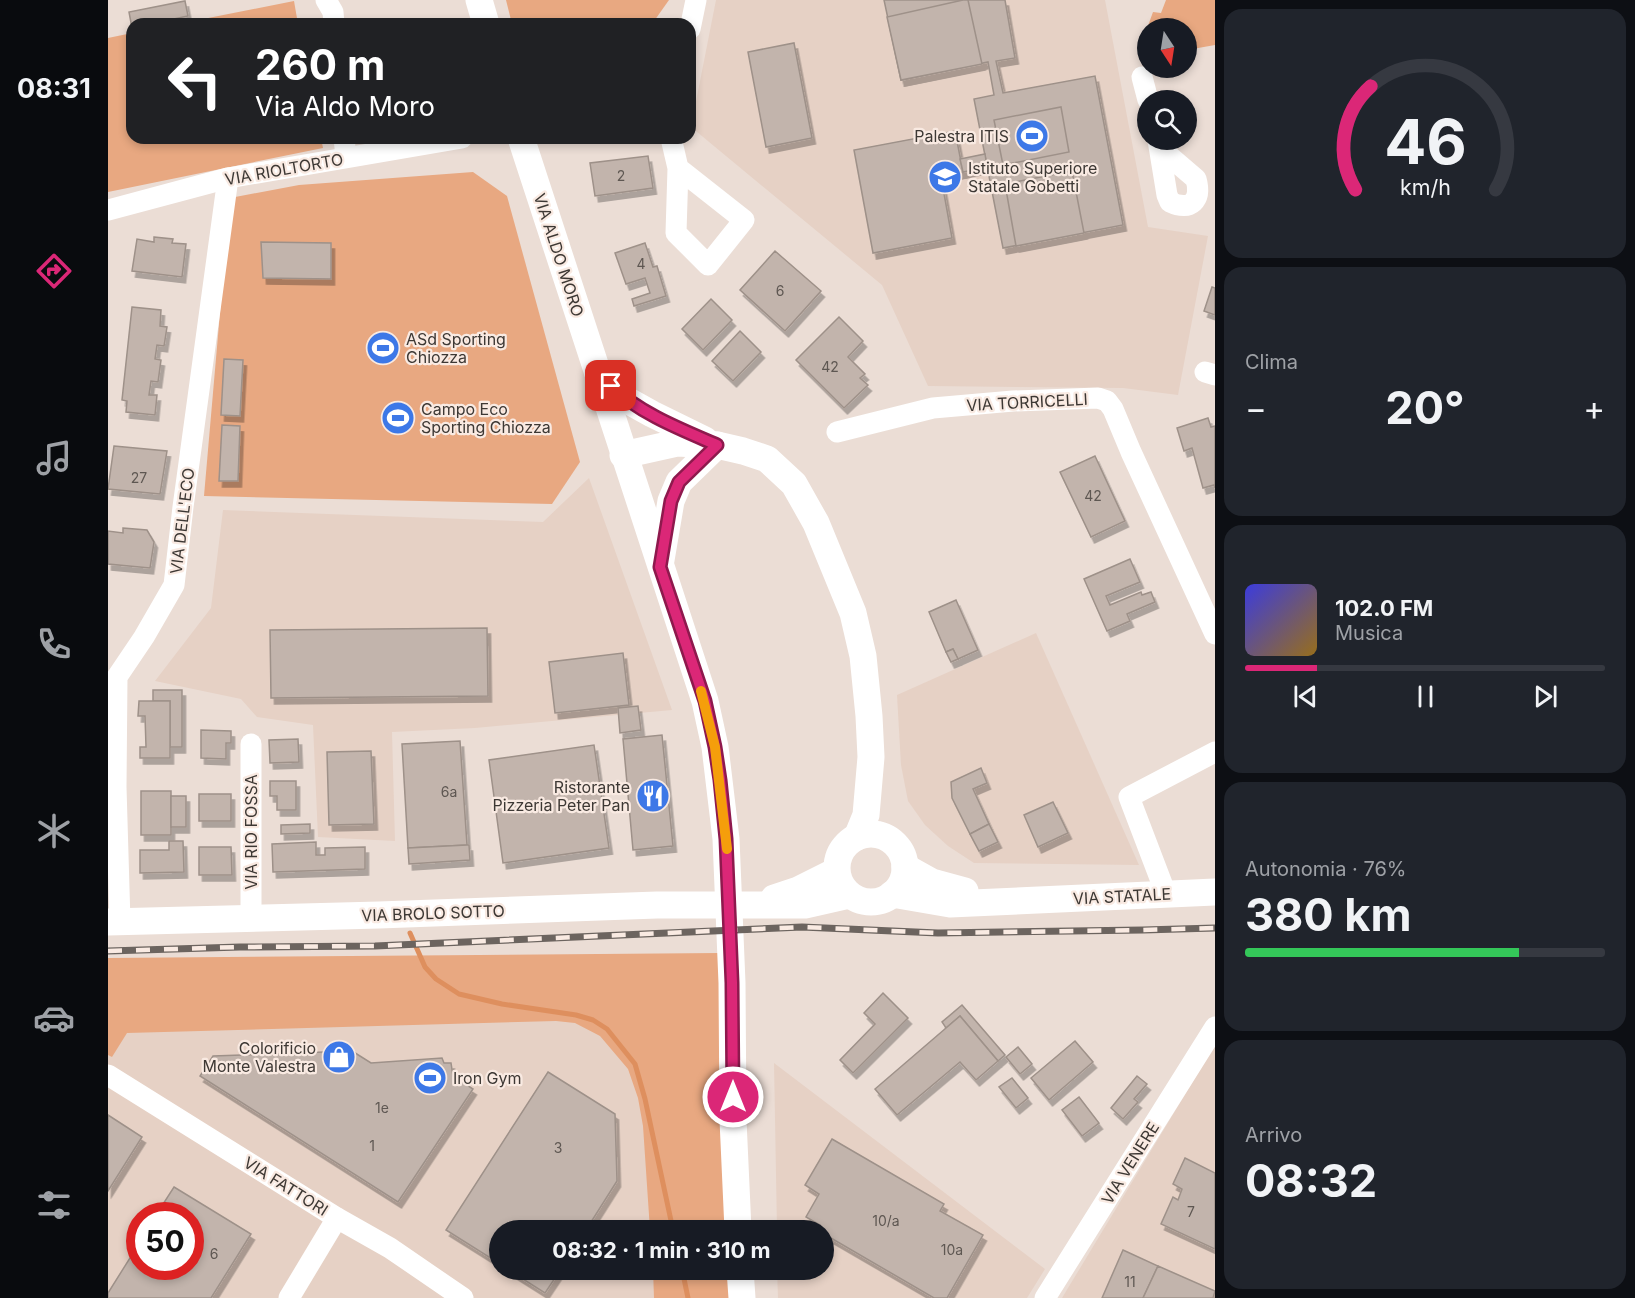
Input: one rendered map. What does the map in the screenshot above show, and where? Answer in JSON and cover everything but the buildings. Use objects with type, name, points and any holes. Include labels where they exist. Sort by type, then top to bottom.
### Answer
[{"type":"main road","points":[[479,0],[484,18]]},
{"type":"main road","name":"VIA ALDO MORO","points":[[523,144],[705,701],[715,747],[726,839],[738,1220]]},
{"type":"main road","name":"VIA ALDO MORO","points":[[597,373],[625,399],[717,445],[767,459],[794,484],[816,523],[853,613],[864,656],[871,757],[879,802],[891,840]]},
{"type":"main road","points":[[623,455],[646,460],[686,459],[717,445]]},
{"type":"main road","name":"VIA ALDO MORO","points":[[660,567],[671,501],[679,482],[717,445]]},
{"type":"main road","name":"VIA ALDO MORO","points":[[856,837],[866,815],[871,757]]},
{"type":"main road","points":[[849,895],[838,880],[836,871],[843,847],[856,837],[874,834],[891,840],[901,852],[905,867],[903,878],[892,894]]},
{"type":"main road","name":"VIA STATALE","points":[[905,867],[932,882],[960,891],[1029,900]]},
{"type":"main road","name":"VIA BROLO SOTTO","points":[[757,904],[798,890],[836,871]]},
{"type":"main road","name":"VIA STATALE","points":[[849,895],[866,902],[876,902],[892,894],[950,904],[983,904],[1215,891]]},
{"type":"main road","name":"VIA BROLO SOTTO","points":[[114,922],[657,905],[805,905],[849,895]]},
{"type":"main road","points":[[740,1280],[741,1298]]},
{"type":"street","points":[[326,0],[333,12],[334,18]]},
{"type":"street","points":[[692,18],[696,0]]},
{"type":"street","name":"VIA RIOLTORTO","points":[[108,210],[345,148],[392,144]]},
{"type":"street","points":[[672,144],[678,168]]},
{"type":"street","name":"VIA DELL'ECO","points":[[114,922],[117,677],[144,637],[174,585],[228,178]]},
{"type":"street","name":"VIA TORRICELLI","points":[[837,432],[933,408],[1023,401],[1098,398],[1107,401],[1113,409],[1215,634]]},
{"type":"street","name":"VIA RIO FOSSA","points":[[251,744],[251,919]]},
{"type":"street","points":[[1166,894],[1129,797],[1215,752]]},
{"type":"street","name":"VIA VENERE","points":[[1045,1298],[1215,1027]]},
{"type":"street","name":"VIA FATTORI","points":[[108,1075],[337,1218],[390,1248],[464,1298]]},
{"type":"street","points":[[289,1298],[337,1218]]},
{"type":"shaded area","points":[[506,0],[669,0],[656,18],[510,18]]},
{"type":"shaded area","name":"Istituto Superiore Statale Gobetti","points":[[716,0],[1105,0],[1148,227],[1208,236],[1178,395],[1123,388],[928,386],[882,285],[696,131],[696,102]]},
{"type":"shaded area","points":[[1166,0],[1215,0],[1215,45],[1197,48],[1197,18],[1151,18],[1153,12],[1161,13]]},
{"type":"shaded area","points":[[294,1],[297,18],[208,18]]},
{"type":"shaded area","points":[[126,34],[126,144],[322,144],[323,148],[108,192],[108,38]]},
{"type":"shaded area","name":"ASd Sporting Chiozza","points":[[473,172],[507,196],[580,462],[552,504],[204,496],[230,198],[299,185]]},
{"type":"shaded area","points":[[589,478],[672,710],[475,728],[392,732],[395,841],[318,837],[313,725],[257,717],[241,699],[155,681],[211,608],[223,510],[543,522]]},
{"type":"shaded area","points":[[1036,633],[1139,865],[974,863],[948,846],[925,825],[908,801],[901,765],[897,695]]},
{"type":"shaded area","points":[[719,953],[728,1220],[649,1220],[643,1126],[638,1098],[628,1069],[600,1036],[575,1023],[556,1021],[127,1033],[112,1057],[108,1055],[108,958]]},
{"type":"shaded area","points":[[674,971],[691,1220],[489,1220],[489,1280],[694,1280],[695,1298],[108,1298],[108,997]]},
{"type":"shaded area","points":[[1215,1045],[1215,1298],[1062,1298]]},
{"type":"shaded area","points":[[774,1063],[1045,1269],[1027,1298],[778,1298],[777,1280],[834,1280],[834,1220],[777,1220]]},
{"type":"shaded area","points":[[653,1280],[729,1280],[730,1298],[654,1298]]},
{"type":"waterway","points":[[410,933],[425,967],[436,979],[459,994],[502,1004],[576,1015],[593,1020],[607,1029],[635,1064],[645,1099],[671,1220]]},
{"type":"waterway","points":[[684,1280],[688,1298]]},
{"type":"railway","points":[[108,951],[375,946],[802,927],[938,933],[1215,928]]},
{"type":"slow traffic","points":[[701,691],[715,747],[727,849]]},
{"type":"place","name":"Palestra ITIS","points":[[1032,136]]},
{"type":"place","name":"Istituto Superiore Statale Gobetti","points":[[945,177]]},
{"type":"place","name":"ASd Sporting Chiozza","points":[[383,348]]},
{"type":"place","name":"Campo Eco Sporting Chiozza","points":[[398,418]]},
{"type":"place","name":"Ristorante Pizzeria Peter Pan","points":[[653,796]]},
{"type":"place","name":"Colorificio Monte Valestra","points":[[339,1057]]},
{"type":"place","name":"Iron Gym","points":[[430,1078]]},
{"type":"route","points":[[611,386],[625,399],[717,445],[679,482],[671,501],[660,567],[705,701],[720,780],[726,839],[732,983],[733,1097]]}]
